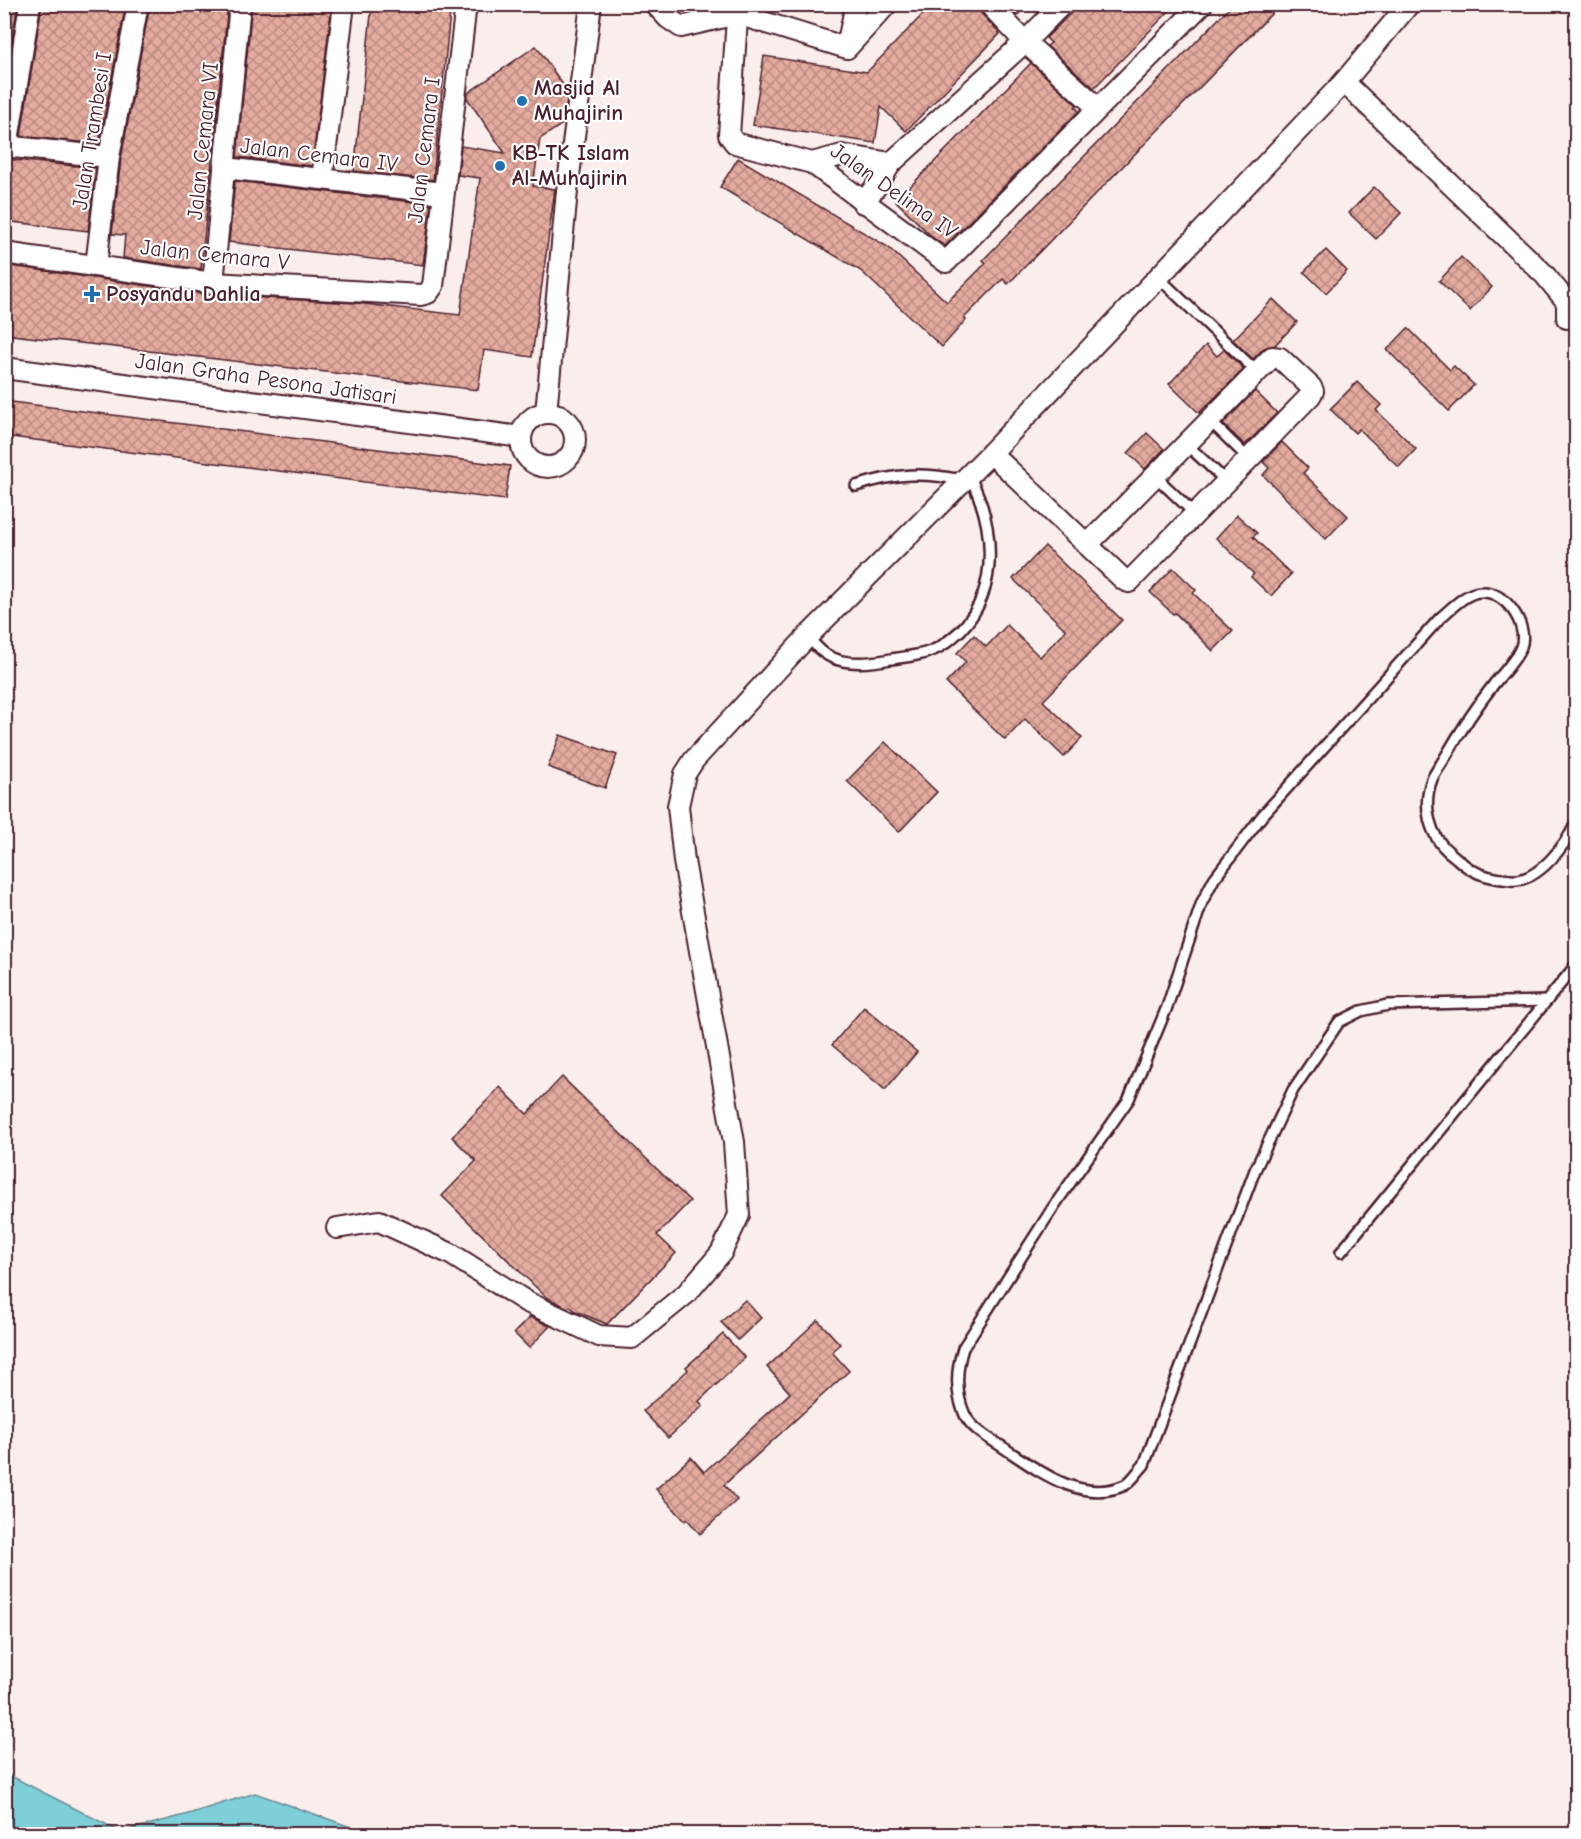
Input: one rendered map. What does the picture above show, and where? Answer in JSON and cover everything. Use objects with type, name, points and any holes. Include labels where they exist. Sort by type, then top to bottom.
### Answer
[{"type":"street","points":[[30,4],[6,147],[109,157]]},
{"type":"street","name":"Jalan Trambesi I","points":[[96,266],[109,157],[138,4]]},
{"type":"street","name":"Jalan Cemara VI","points":[[213,283],[240,4]]},
{"type":"street","points":[[322,179],[344,4]]},
{"type":"street","name":"Jalan Cemara I","points":[[421,295],[428,293],[433,286],[466,4]]},
{"type":"street","points":[[546,413],[567,191],[591,4]]},
{"type":"street","points":[[655,4],[668,18],[681,27],[738,9],[847,48]]},
{"type":"street","points":[[847,48],[856,4]]},
{"type":"street","points":[[847,48],[887,4]]},
{"type":"street","points":[[988,4],[1025,42],[1098,108],[1202,4]]},
{"type":"street","points":[[863,203],[891,163],[1025,42],[1062,4]]},
{"type":"street","points":[[337,1228],[380,1221],[451,1254],[527,1302],[599,1336],[632,1338],[687,1293],[721,1253],[739,1215],[734,1142],[684,861],[678,806],[685,774],[694,760],[807,637],[991,453],[1344,82],[1409,4]]},
{"type":"street","name":"Jalan Delima IV","points":[[738,9],[729,135],[735,142],[812,163],[863,203],[946,262],[1098,108]]},
{"type":"street","points":[[1344,82],[1544,274],[1567,302],[1567,318]]},
{"type":"street","points":[[812,163],[842,155],[891,163]]},
{"type":"street","name":"Jalan Cemara IV","points":[[225,168],[443,193]]},
{"type":"street","name":"Jalan Cemara V","points":[[4,253],[213,283],[421,295]]},
{"type":"street","points":[[991,453],[1087,545],[1124,580],[1129,582],[1313,391],[1280,358],[1272,357],[1087,545]]},
{"type":"street","name":"Jalan Graha Pesona Jatisari","points":[[4,368],[521,437]]},
{"type":"street","points":[[546,413],[563,418],[570,424],[574,442],[572,451],[566,459],[559,464],[541,466],[532,462],[525,455],[521,437],[529,421],[546,413]]},
{"type":"lane","points":[[1158,277],[1257,372]]},
{"type":"lane","points":[[1209,420],[1249,459]]},
{"type":"lane","points":[[1186,444],[1227,482]]},
{"type":"lane","points":[[807,637],[824,653],[836,660],[884,661],[931,652],[951,640],[970,620],[986,588],[988,536],[978,494],[966,478],[911,474],[887,476],[856,486]]},
{"type":"lane","points":[[1155,476],[1195,514]]},
{"type":"lane","points":[[1547,1001],[1388,1005],[1361,1011],[1339,1022],[1293,1090],[1255,1170],[1144,1465],[1126,1484],[1102,1491],[1069,1487],[1011,1453],[977,1429],[966,1418],[957,1377],[958,1363],[963,1348],[1054,1206],[1129,1099],[1167,1007],[1202,903],[1214,879],[1262,816],[1440,618],[1462,600],[1474,594],[1482,591],[1495,595],[1513,610],[1520,620],[1523,633],[1521,647],[1470,716],[1432,779],[1427,804],[1430,824],[1441,846],[1472,870],[1513,881],[1524,879],[1543,866],[1559,850],[1576,823]]},
{"type":"lane","points":[[1341,1252],[1576,965]]},
{"type":"water","points":[[5,1773],[121,1832],[255,1793],[348,1826],[364,1834],[20,1834],[5,1830]]},
{"type":"building","points":[[4,4],[18,4],[4,87]]},
{"type":"building","points":[[42,4],[126,4],[99,144],[21,136]]},
{"type":"building","points":[[150,4],[228,4],[201,269],[123,258],[125,235],[112,234],[121,159]]},
{"type":"building","points":[[252,4],[332,4],[312,166],[237,157]]},
{"type":"building","points":[[933,4],[977,4],[980,12],[1000,34],[906,131],[881,107],[875,143],[753,125],[764,56],[867,72]]},
{"type":"building","points":[[1006,4],[1027,4],[1017,16]]},
{"type":"building","points":[[1080,4],[1176,4],[1094,88],[1047,46],[1051,43],[1046,38]]},
{"type":"building","points":[[1233,4],[1281,4],[1008,284],[1003,279],[964,318],[966,320],[942,347],[861,271],[720,187],[738,158],[888,247],[947,302],[986,263],[983,260]]},
{"type":"building","points":[[372,5],[450,13],[433,180],[354,171]]},
{"type":"building","points":[[536,46],[568,92],[564,123],[540,139],[533,186],[555,189],[532,357],[484,350],[478,390],[4,334],[4,265],[211,295],[356,303],[460,315],[480,178],[458,175],[461,146],[505,153],[467,98],[468,93]]},
{"type":"building","points":[[1031,63],[1077,105],[1075,107],[1079,111],[945,246],[933,238],[896,201]]},
{"type":"building","points":[[4,159],[96,168],[88,231],[4,221]]},
{"type":"building","points":[[235,181],[431,204],[423,265],[229,242]]},
{"type":"building","points":[[1374,187],[1401,213],[1376,239],[1349,213]]},
{"type":"building","points":[[1326,250],[1347,271],[1326,293],[1304,272]]},
{"type":"building","points":[[1461,257],[1492,287],[1470,311],[1439,281]]},
{"type":"building","points":[[1273,299],[1297,322],[1275,345],[1264,348],[1253,359],[1233,340]]},
{"type":"building","points":[[1408,328],[1450,370],[1454,366],[1474,385],[1449,411],[1387,350]]},
{"type":"building","points":[[1206,345],[1217,356],[1224,350],[1244,369],[1199,413],[1169,384]]},
{"type":"building","points":[[1357,382],[1381,405],[1376,410],[1416,449],[1399,467],[1359,429],[1355,433],[1330,409]]},
{"type":"building","points":[[1255,391],[1277,413],[1245,445],[1223,424]]},
{"type":"building","points":[[4,401],[510,466],[505,500],[4,436]]},
{"type":"building","points":[[1147,433],[1164,449],[1145,469],[1128,453]]},
{"type":"building","points":[[1282,442],[1308,468],[1303,473],[1348,516],[1326,539],[1263,475],[1269,468],[1263,462]]},
{"type":"building","points":[[1237,515],[1257,533],[1253,537],[1291,574],[1271,596],[1251,577],[1254,574],[1216,538]]},
{"type":"building","points":[[1045,546],[1122,620],[1043,701],[1082,738],[1064,757],[1025,719],[1005,740],[946,683],[966,662],[957,653],[974,635],[986,647],[1007,625],[1040,657],[1066,630],[1013,579]]},
{"type":"building","points":[[1173,568],[1196,590],[1193,593],[1233,631],[1213,651],[1150,592]]},
{"type":"building","points":[[560,735],[617,755],[605,788],[548,767]]},
{"type":"building","points":[[885,742],[937,792],[899,832],[847,781]]},
{"type":"building","points":[[864,1007],[917,1052],[885,1090],[832,1045]]},
{"type":"building","points":[[562,1077],[690,1201],[657,1235],[676,1253],[607,1324],[546,1297],[442,1196],[476,1161],[452,1137],[500,1087],[527,1114]]},
{"type":"building","points":[[745,1300],[761,1318],[738,1340],[721,1322]]},
{"type":"building","points":[[530,1317],[550,1326],[529,1348],[514,1333]]},
{"type":"building","points":[[818,1320],[840,1344],[832,1352],[849,1371],[724,1485],[737,1500],[700,1534],[656,1489],[691,1457],[704,1472],[790,1393],[767,1367]]},
{"type":"building","points":[[723,1334],[745,1358],[699,1401],[703,1406],[668,1438],[643,1411],[688,1370],[686,1367]]},
{"type":"place","name":"Masjid Al Muhajirin","points":[[522,101]]},
{"type":"place","name":"KB-TK Islam Al-Muhajirin","points":[[500,166]]},
{"type":"place","name":"Posyandu Dahlia","points":[[92,294]]}]
